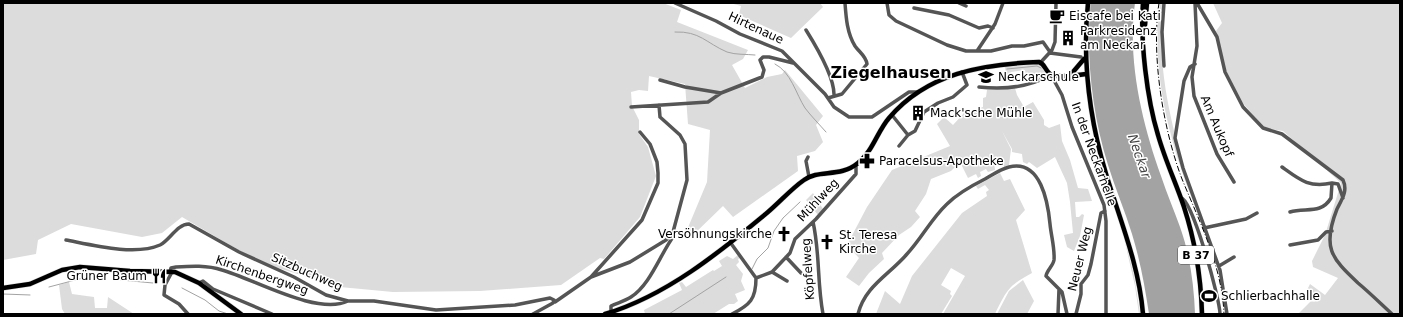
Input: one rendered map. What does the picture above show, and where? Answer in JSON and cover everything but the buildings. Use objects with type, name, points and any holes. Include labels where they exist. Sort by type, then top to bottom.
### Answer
[{"type":"main road","points":[[1073,72],[1080,65],[1083,57],[1088,3]]},
{"type":"main road","name":"B 37","points":[[1143,3],[1143,37],[1154,123],[1161,146],[1181,198],[1197,258],[1202,314]]},
{"type":"main road","name":"B 37","points":[[1143,37],[1147,3]]},
{"type":"main road","points":[[1083,57],[1095,136],[1133,259],[1143,314]]},
{"type":"main road","points":[[605,314],[613,313],[661,290],[730,242],[809,177],[840,172],[856,165],[867,154],[892,115],[917,92],[962,72],[994,65],[1041,62],[1051,75]]},
{"type":"main road","points":[[1051,75],[1073,72],[1086,74]]},
{"type":"main road","points":[[1051,75],[1086,74]]},
{"type":"main road","points":[[3,288],[30,284],[62,270],[80,267],[130,271],[171,272],[182,274],[199,283],[241,314]]},
{"type":"street","name":"Hirtenaue","points":[[675,3],[716,21],[740,34],[782,50],[828,98],[834,107],[846,116],[863,118],[875,116],[909,92],[917,92]]},
{"type":"street","points":[[828,98],[844,93],[867,64],[866,59],[855,46],[849,30],[845,3]]},
{"type":"street","points":[[887,3],[889,15],[898,22],[951,47],[977,52],[1043,42],[1050,52],[1083,57]]},
{"type":"street","points":[[959,3],[966,6]]},
{"type":"street","points":[[977,52],[1001,13],[1003,3]]},
{"type":"street","points":[[1041,62],[1050,52],[1055,42],[1056,3]]},
{"type":"street","points":[[1164,3],[1162,32],[1164,66]]},
{"type":"street","points":[[1196,3],[1217,37],[1225,72],[1242,105],[1263,128],[1282,134],[1342,179],[1345,188],[1343,198],[1337,210],[1330,246],[1335,261],[1392,314]]},
{"type":"street","name":"Am Aukopf","points":[[1196,3],[1197,46],[1192,85],[1197,106],[1217,154],[1234,182]]},
{"type":"street","points":[[914,8],[949,16],[979,28],[988,26],[993,28]]},
{"type":"street","points":[[806,30],[820,54],[834,88],[834,96]]},
{"type":"street","points":[[631,107],[710,102],[721,93],[742,86],[762,76],[764,70],[760,60],[763,57],[776,58],[794,63]]},
{"type":"street","points":[[1194,64],[1190,67],[1184,80],[1176,138],[1183,168],[1219,266],[1223,280],[1227,314]]},
{"type":"street","points":[[899,146],[908,135],[916,130],[924,112],[953,97],[966,85],[962,72]]},
{"type":"street","points":[[979,87],[997,88],[1030,84],[1051,75]]},
{"type":"street","name":"In der Neckarhelle","points":[[1051,75],[1062,95],[1072,127],[1100,193],[1105,211],[1106,314]]},
{"type":"street","points":[[660,80],[685,87],[721,93]]},
{"type":"street","points":[[613,313],[611,306],[630,298],[638,291],[659,262],[673,237],[672,234],[687,180],[685,144],[680,135],[660,117],[659,105]]},
{"type":"street","points":[[892,115],[908,135]]},
{"type":"street","points":[[533,314],[555,302],[591,277],[640,223],[658,183],[658,169],[649,141],[640,132]]},
{"type":"street","points":[[808,156],[806,161],[809,177]]},
{"type":"street","name":"Mühlweg","points":[[756,278],[772,272],[786,258],[792,251],[795,239],[813,222],[855,175],[856,165]]},
{"type":"street","points":[[1282,166],[1296,178],[1311,185],[1320,186],[1332,183],[1338,184],[1343,198]]},
{"type":"street","points":[[858,314],[862,300],[872,286],[903,259],[946,204],[963,191],[1010,167],[1022,168],[1033,173],[1042,188],[1048,209],[1054,254],[1054,262],[1046,276],[1060,289]]},
{"type":"street","points":[[1290,212],[1296,210],[1316,210],[1324,206],[1331,198],[1332,183]]},
{"type":"street","points":[[1181,198],[1187,202],[1197,228],[1215,285],[1220,314]]},
{"type":"street","name":"Neuer Weg","points":[[1076,314],[1081,294],[1081,284],[1089,272],[1101,213],[1105,211]]},
{"type":"street","points":[[1204,228],[1246,219],[1257,214]]},
{"type":"street","name":"Köpfelweg","points":[[813,222],[818,242],[820,294],[823,314]]},
{"type":"street","name":"Sitzbuchweg","points":[[66,240],[84,245],[148,249],[163,243],[180,227],[189,224],[239,252],[294,277],[326,295],[348,301],[374,301],[436,310],[515,305],[552,298],[555,302]]},
{"type":"street","points":[[1290,245],[1318,240],[1326,232],[1332,231]]},
{"type":"street","points":[[591,277],[630,262],[672,234]]},
{"type":"street","points":[[730,242],[756,278],[752,299],[745,307],[732,314]]},
{"type":"street","points":[[1219,266],[1234,257]]},
{"type":"street","points":[[786,258],[801,273]]},
{"type":"street","name":"Kirchenbergweg","points":[[171,272],[171,268],[176,267],[209,267],[248,278],[286,295],[311,302],[327,305],[348,301]]},
{"type":"street","points":[[171,272],[165,285],[164,295],[179,304],[188,314]]},
{"type":"street","points":[[772,272],[787,281]]},
{"type":"street","points":[[199,283],[203,281],[216,290],[272,314]]},
{"type":"street","name":"Neuer Weg","points":[[1058,314],[1060,289]]},
{"type":"street","name":"Neuer Weg","points":[[1060,289],[1063,294],[1067,314]]},
{"type":"street","points":[[431,314],[436,310]]},
{"type":"shaded area","points":[[3,3],[663,3],[681,10],[677,22],[748,50],[743,59],[732,65],[745,88],[767,77],[782,74],[785,70],[823,116],[816,125],[823,142],[815,151],[797,156],[798,171],[733,217],[723,206],[692,236],[687,230],[707,182],[710,130],[688,124],[685,84],[649,76],[648,91],[639,90],[631,92],[632,106],[639,120],[639,134],[648,147],[656,176],[640,217],[604,259],[600,258],[561,285],[480,291],[393,292],[340,287],[275,267],[240,251],[182,217],[162,233],[142,237],[71,224],[38,240],[36,254],[3,260]]},
{"type":"shaded area","points":[[730,3],[820,3],[823,7],[791,38],[739,15],[741,6]]},
{"type":"shaded area","points":[[1160,3],[1163,3],[1162,58],[1167,98],[1181,156],[1198,213],[1179,163],[1165,110],[1158,56]]},
{"type":"shaded area","points":[[1213,3],[1400,3],[1400,314],[1298,314],[1311,301],[1315,302],[1307,290],[1310,284],[1325,295],[1338,278],[1313,267],[1312,261],[1325,235],[1341,183],[1283,131],[1264,128],[1242,102],[1225,70],[1216,31],[1222,23]]},
{"type":"shaded area","points":[[1041,64],[1047,75],[1038,82],[1035,75],[1026,75],[1025,70],[1011,72],[1011,78],[1007,79],[1005,67]]},
{"type":"shaded area","points":[[1015,88],[1024,107],[1033,102],[1044,120],[1044,125],[1049,128],[1060,124],[1062,141],[1070,160],[1078,188],[1088,189],[1092,201],[1075,202],[1076,217],[1079,217],[1082,214],[1084,215],[1080,236],[1074,251],[1067,247],[1064,235],[1073,233],[1070,202],[1067,183],[1055,157],[1037,168],[1029,162],[1027,164],[1023,162],[1022,154],[1012,152],[1012,149],[1002,131],[1011,149],[1009,165],[1004,167],[1001,160],[994,163],[995,170],[988,172],[986,169],[980,172],[981,176],[978,178],[976,174],[968,178],[960,162],[951,171],[931,179],[926,194],[915,211],[920,217],[911,227],[899,235],[882,253],[884,259],[869,273],[859,286],[846,277],[859,258],[847,245],[867,207],[892,170],[950,146],[937,124],[944,117],[953,125],[964,113],[983,107],[983,98],[986,97],[987,90]]},
{"type":"shaded area","points":[[1000,173],[1004,181],[1010,179],[1025,210],[1016,220],[1032,273],[1009,289],[1002,299],[995,314],[943,314],[965,276],[951,268],[941,285],[951,291],[950,294],[952,296],[941,314],[876,314],[885,291],[900,304],[912,276],[962,213],[987,196],[986,192],[989,190],[985,185],[978,189],[976,186]]},
{"type":"shaded area","points":[[813,193],[823,209],[818,215],[806,200]]},
{"type":"shaded area","points":[[1124,238],[1134,275],[1140,314],[1139,314],[1135,286]]},
{"type":"shaded area","points":[[738,255],[740,258],[738,259],[739,262],[736,265],[743,274],[741,281],[745,290],[735,294],[738,301],[734,304],[729,304],[713,314],[645,314],[644,310],[682,290],[679,283],[682,282],[686,287],[722,266],[719,261],[727,256],[733,259]]},
{"type":"shaded area","points":[[1023,280],[1034,301],[1027,314],[997,314],[1009,291]]},
{"type":"shaded area","points":[[69,282],[72,294],[94,297],[95,308],[107,308],[108,297],[134,314],[65,314],[62,309],[59,285]]},
{"type":"water","name":"Neckar","points":[[1090,3],[1135,3],[1133,47],[1142,113],[1154,156],[1180,227],[1189,259],[1194,292],[1195,314],[1149,314],[1135,244],[1102,146],[1094,106],[1089,44]]},
{"type":"waterway","points":[[675,32],[691,33],[727,52],[755,55]]},
{"type":"waterway","points":[[775,64],[785,72],[805,108],[826,132]]},
{"type":"waterway","points":[[1007,69],[1037,66],[1041,68]]},
{"type":"waterway","points":[[752,269],[757,259],[768,248],[774,231],[783,218],[800,202]]},
{"type":"waterway","points":[[669,314],[726,277]]},
{"type":"waterway","points":[[49,287],[83,278]]},
{"type":"waterway","points":[[121,280],[153,283]]},
{"type":"waterway","points":[[182,288],[205,300],[219,311],[228,314]]},
{"type":"waterway","points":[[3,294],[30,295]]},
{"type":"railway","points":[[1159,3],[1157,23],[1158,68],[1164,115],[1175,159],[1215,262],[1224,314]]},
{"type":"place","name":"Eiscafe bei Kati","points":[[1057,16]]},
{"type":"place","name":"Parkresidenz am Neckar","points":[[1068,38]]},
{"type":"place","name":"Neckarschule","points":[[986,77]]},
{"type":"place","name":"Mack'sche Mühle","points":[[918,113]]},
{"type":"place","name":"Paracelsus-Apotheke","points":[[867,161]]},
{"type":"place","name":"Versöhnungskirche","points":[[784,234]]},
{"type":"place","name":"St. Teresa Kirche","points":[[827,242]]},
{"type":"place","name":"Grüner Baum","points":[[159,276]]},
{"type":"place","name":"Schlierbachhalle","points":[[1209,296]]},
{"type":"district","name":"Ziegelhausen","points":[[891,72]]}]
